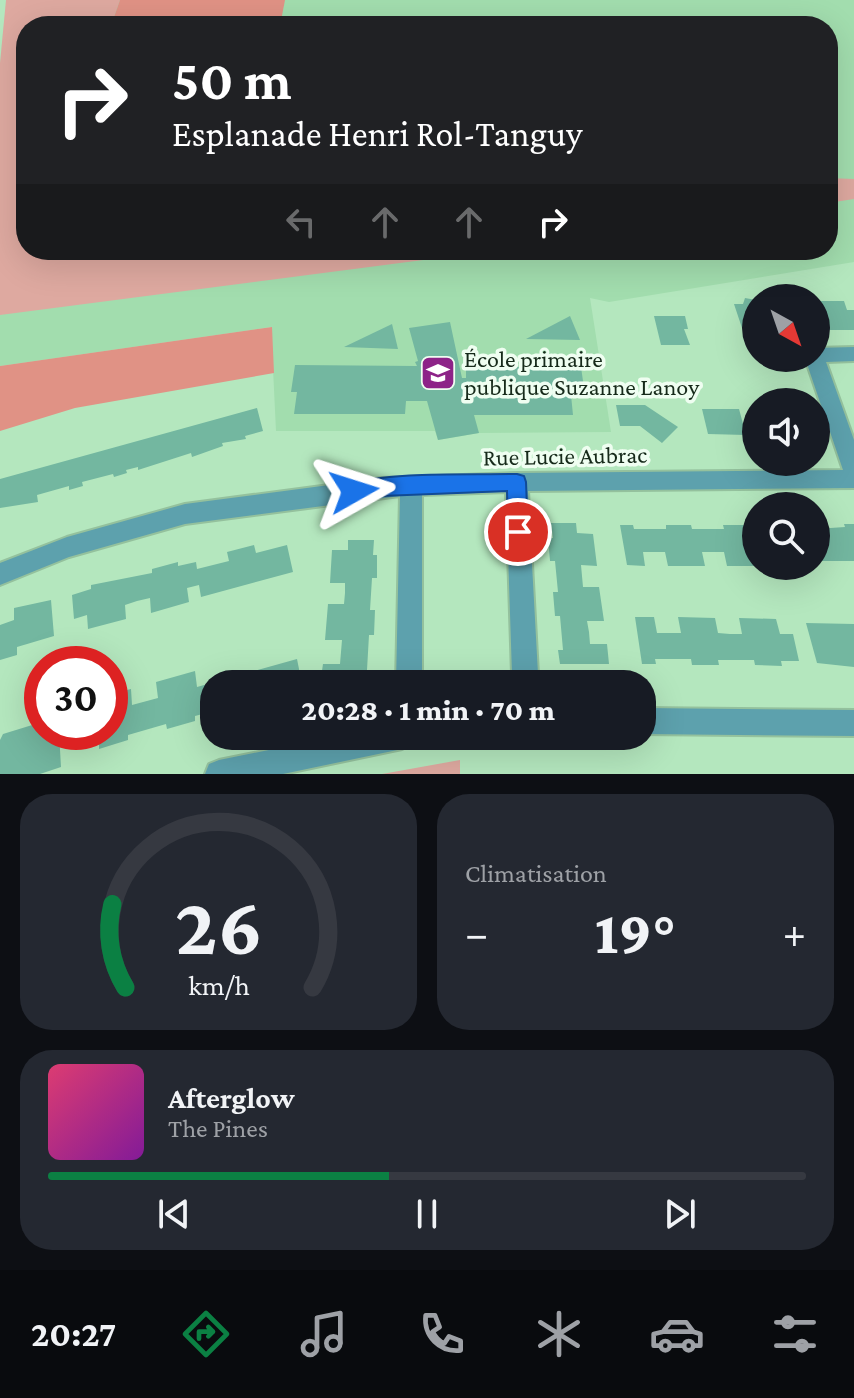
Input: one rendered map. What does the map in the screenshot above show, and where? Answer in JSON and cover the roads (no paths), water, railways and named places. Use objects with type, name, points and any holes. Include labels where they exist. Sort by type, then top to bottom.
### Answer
[{"type":"street","points":[[830,356],[854,354]]},
{"type":"street","points":[[821,372],[854,470]]},
{"type":"street","name":"Rue Lucie Aubrac","points":[[0,574],[67,547],[185,514],[382,487],[517,482],[854,479]]},
{"type":"street","points":[[517,482],[525,670]]},
{"type":"street","points":[[409,670],[411,486]]},
{"type":"street","points":[[656,721],[854,723]]},
{"type":"street","points":[[219,774],[335,750]]},
{"type":"place","name":"École primaire publique Suzanne Lanoy","points":[[438,373]]}]
